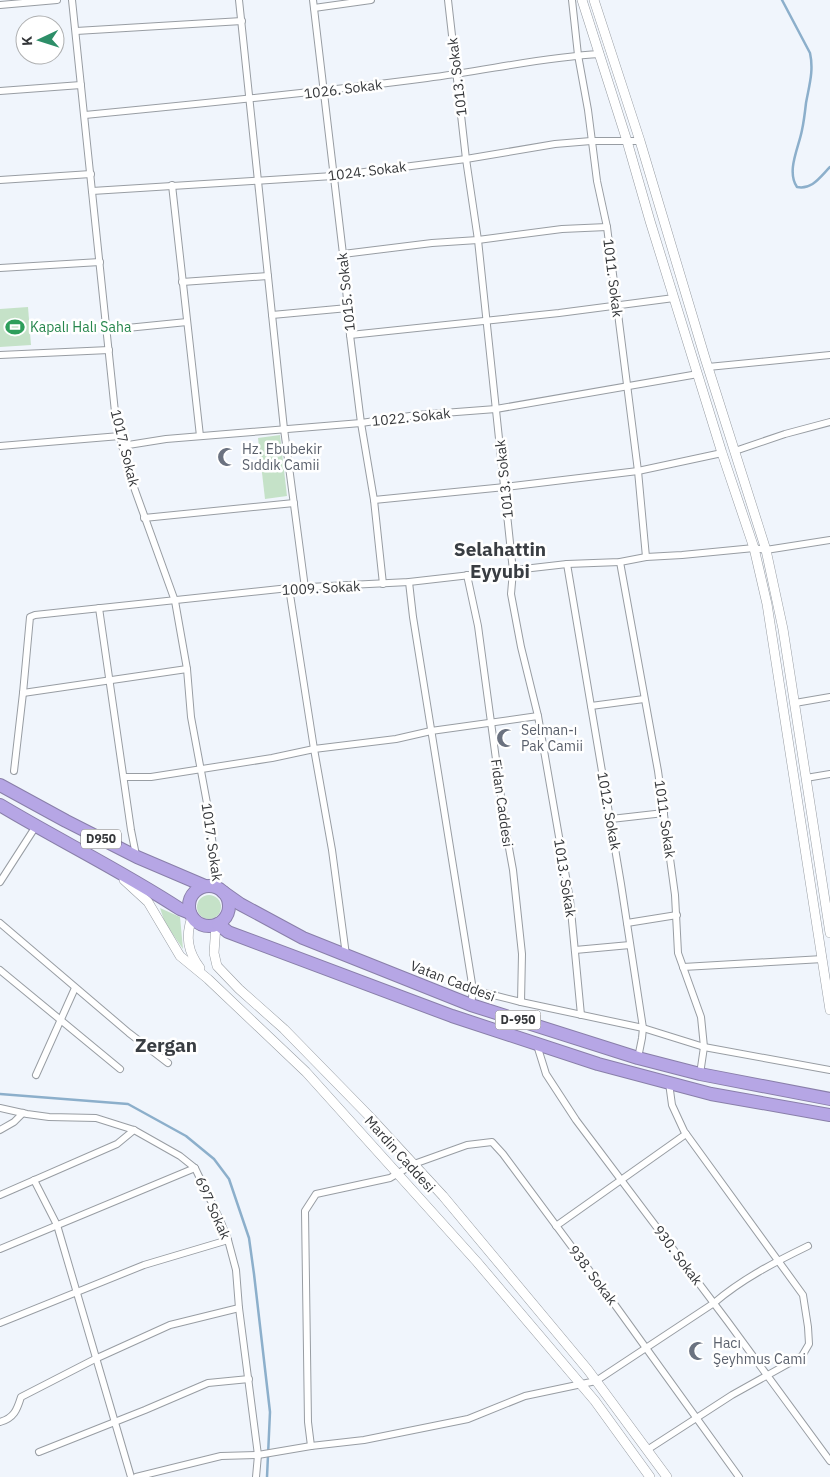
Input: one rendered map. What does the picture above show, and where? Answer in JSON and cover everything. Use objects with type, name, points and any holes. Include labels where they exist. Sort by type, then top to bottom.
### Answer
[{"type":"highway","name":"D950","points":[[0,784],[66,821],[137,856],[216,889]]},
{"type":"highway","name":"Mardin Caddesi","points":[[0,805],[112,867],[191,915],[202,926],[217,925],[226,917],[229,910],[229,904],[216,889]]},
{"type":"highway","points":[[191,915],[190,898],[199,888],[216,889]]},
{"type":"highway","name":"Vatan Caddesi","points":[[216,889],[303,938],[471,1006],[638,1058],[700,1074],[830,1098]]},
{"type":"highway","name":"D-950","points":[[217,925],[228,932],[302,961],[452,1016],[598,1064],[710,1094],[830,1116]]},
{"type":"street","points":[[0,5],[57,0]]},
{"type":"street","name":"1017. Sokak","points":[[72,0],[115,412],[127,468],[175,601],[187,669],[191,717],[209,814],[216,889]]},
{"type":"street","points":[[239,0],[284,429],[305,588]]},
{"type":"street","name":"1015. Sokak","points":[[313,0],[343,254],[350,335],[374,500],[383,584]]},
{"type":"street","points":[[314,8],[371,0]]},
{"type":"street","name":"1013. Sokak","points":[[448,0],[466,159],[478,240],[505,487],[513,571],[511,594],[538,716],[570,900],[581,1015]]},
{"type":"street","name":"1011. Sokak","points":[[572,0],[591,142],[607,226],[638,471],[646,556]]},
{"type":"street","points":[[582,0],[722,453],[754,548],[767,604],[830,1010]]},
{"type":"street","points":[[594,0],[640,141],[708,367],[766,550],[783,629],[806,778],[827,895],[830,933]]},
{"type":"street","points":[[76,31],[242,21]]},
{"type":"street","name":"1026. Sokak","points":[[84,115],[324,92],[456,75],[578,55],[600,54]]},
{"type":"street","points":[[0,91],[81,85]]},
{"type":"street","name":"1024. Sokak","points":[[92,190],[333,176],[466,159],[555,144],[640,141]]},
{"type":"street","points":[[0,180],[91,174]]},
{"type":"street","points":[[172,185],[200,436]]},
{"type":"street","points":[[343,254],[562,229],[607,226]]},
{"type":"street","points":[[0,268],[100,262]]},
{"type":"street","points":[[182,282],[268,276]]},
{"type":"street","points":[[350,335],[674,298]]},
{"type":"street","points":[[272,315],[348,308]]},
{"type":"street","points":[[107,330],[187,322]]},
{"type":"street","points":[[0,355],[109,350]]},
{"type":"street","points":[[708,367],[830,355]]},
{"type":"street","name":"1022. Sokak","points":[[122,446],[166,439],[362,423],[496,409],[698,374]]},
{"type":"street","points":[[735,451],[785,434],[830,422]]},
{"type":"street","points":[[0,446],[120,436]]},
{"type":"street","points":[[374,500],[638,471],[722,453]]},
{"type":"street","points":[[144,518],[294,503]]},
{"type":"street","name":"1009. Sokak","points":[[14,771],[30,617],[35,615],[289,588],[409,582],[567,564],[620,562],[646,556],[682,555],[754,548],[766,550],[830,540]]},
{"type":"street","name":"1011. Sokak","points":[[620,562],[658,772],[676,915],[678,953],[701,1018],[704,1047],[700,1074]]},
{"type":"street","name":"1012. Sokak","points":[[567,564],[611,819],[642,1028],[638,1058]]},
{"type":"street","name":"Fidan Caddesi","points":[[467,575],[478,626],[505,826],[513,870],[522,954],[521,1002]]},
{"type":"street","points":[[409,582],[473,990],[471,1006]]},
{"type":"street","points":[[289,588],[332,850],[346,955]]},
{"type":"street","points":[[99,608],[137,856]]},
{"type":"street","points":[[23,693],[187,669]]},
{"type":"street","points":[[795,703],[830,697]]},
{"type":"street","points":[[591,706],[644,699]]},
{"type":"street","points":[[124,777],[151,777],[272,758],[314,749],[396,739],[431,731],[538,716]]},
{"type":"street","points":[[806,778],[830,774]]},
{"type":"street","points":[[611,819],[664,813]]},
{"type":"street","points":[[0,882],[36,826]]},
{"type":"street","name":"Mardin Caddesi","points":[[112,867],[148,902],[180,956],[208,979],[306,1072],[477,1262],[595,1401],[650,1477]]},
{"type":"street","points":[[191,915],[187,931],[190,949],[195,961],[208,979]]},
{"type":"street","points":[[626,922],[676,915]]},
{"type":"street","points":[[0,923],[129,1033],[168,1063]]},
{"type":"street","name":"Mardin Caddesi","points":[[217,925],[214,954],[217,966],[240,990],[284,1029],[414,1164],[517,1283],[596,1381],[667,1477]]},
{"type":"street","points":[[575,950],[630,945]]},
{"type":"street","points":[[684,967],[823,959]]},
{"type":"street","points":[[0,970],[120,1069]]},
{"type":"street","points":[[36,1075],[76,988]]},
{"type":"street","points":[[473,990],[642,1028],[704,1047],[830,1070]]},
{"type":"street","name":"930. Sokak","points":[[536,1044],[546,1074],[576,1120],[767,1374],[830,1462]]},
{"type":"street","points":[[647,1450],[696,1417],[767,1374],[802,1356],[809,1344],[802,1295],[686,1134],[672,1105],[669,1083]]},
{"type":"street","name":"697 Sokak","points":[[0,1108],[49,1117],[96,1118],[134,1130],[180,1156],[194,1168],[212,1201],[228,1240],[236,1270],[239,1308],[260,1455],[256,1477]]},
{"type":"street","points":[[0,1130],[14,1122],[23,1113]]},
{"type":"street","points":[[0,1195],[117,1144],[134,1130]]},
{"type":"street","points":[[556,1226],[686,1134]]},
{"type":"street","name":"938. Sokak","points":[[414,1164],[467,1144],[492,1142],[503,1154],[739,1477]]},
{"type":"street","points":[[311,1446],[308,1422],[305,1211],[316,1194],[390,1178],[414,1164]]},
{"type":"street","points":[[0,1249],[194,1168]]},
{"type":"street","points":[[34,1180],[57,1225],[95,1359],[132,1477]]},
{"type":"street","points":[[0,1323],[144,1265],[228,1240]]},
{"type":"street","points":[[136,1477],[221,1456],[260,1455],[311,1446],[364,1440],[468,1419],[525,1396],[596,1381],[714,1303],[729,1291],[778,1260],[808,1246]]},
{"type":"street","points":[[0,1422],[9,1419],[18,1408],[21,1397],[95,1359],[170,1326],[239,1308]]},
{"type":"street","points":[[39,1452],[208,1383],[249,1379]]},
{"type":"green space","name":"Kapalı Halı Saha","points":[[28,307],[31,345],[0,347],[0,309]]},
{"type":"green space","points":[[280,435],[287,496],[265,499],[258,438]]},
{"type":"green space","points":[[209,895],[214,896],[220,902],[220,912],[214,918],[209,919],[204,918],[198,912],[197,907],[198,902],[204,896]]},
{"type":"green space","points":[[160,908],[180,917],[183,949],[165,923]]},
{"type":"waterway","points":[[782,0],[810,53],[811,60],[811,78],[793,166],[794,181],[797,187],[807,187],[819,179],[830,167]]},
{"type":"waterway","points":[[0,1094],[128,1104],[186,1136],[214,1159],[229,1179],[249,1238],[254,1274],[270,1412],[267,1477]]},
{"type":"place","name":"Kapalı Halı Saha","points":[[15,327]]},
{"type":"place","name":"Hz. Ebubekir Sıddık Camii","points":[[227,457]]},
{"type":"place","name":"Selman-ı Pak Camii","points":[[506,738]]},
{"type":"place","name":"Hacı Şeyhmus Cami","points":[[698,1351]]},
{"type":"district","name":"Selahattin Eyyubi","points":[[500,560]]},
{"type":"district","name":"Zergan","points":[[166,1045]]}]
